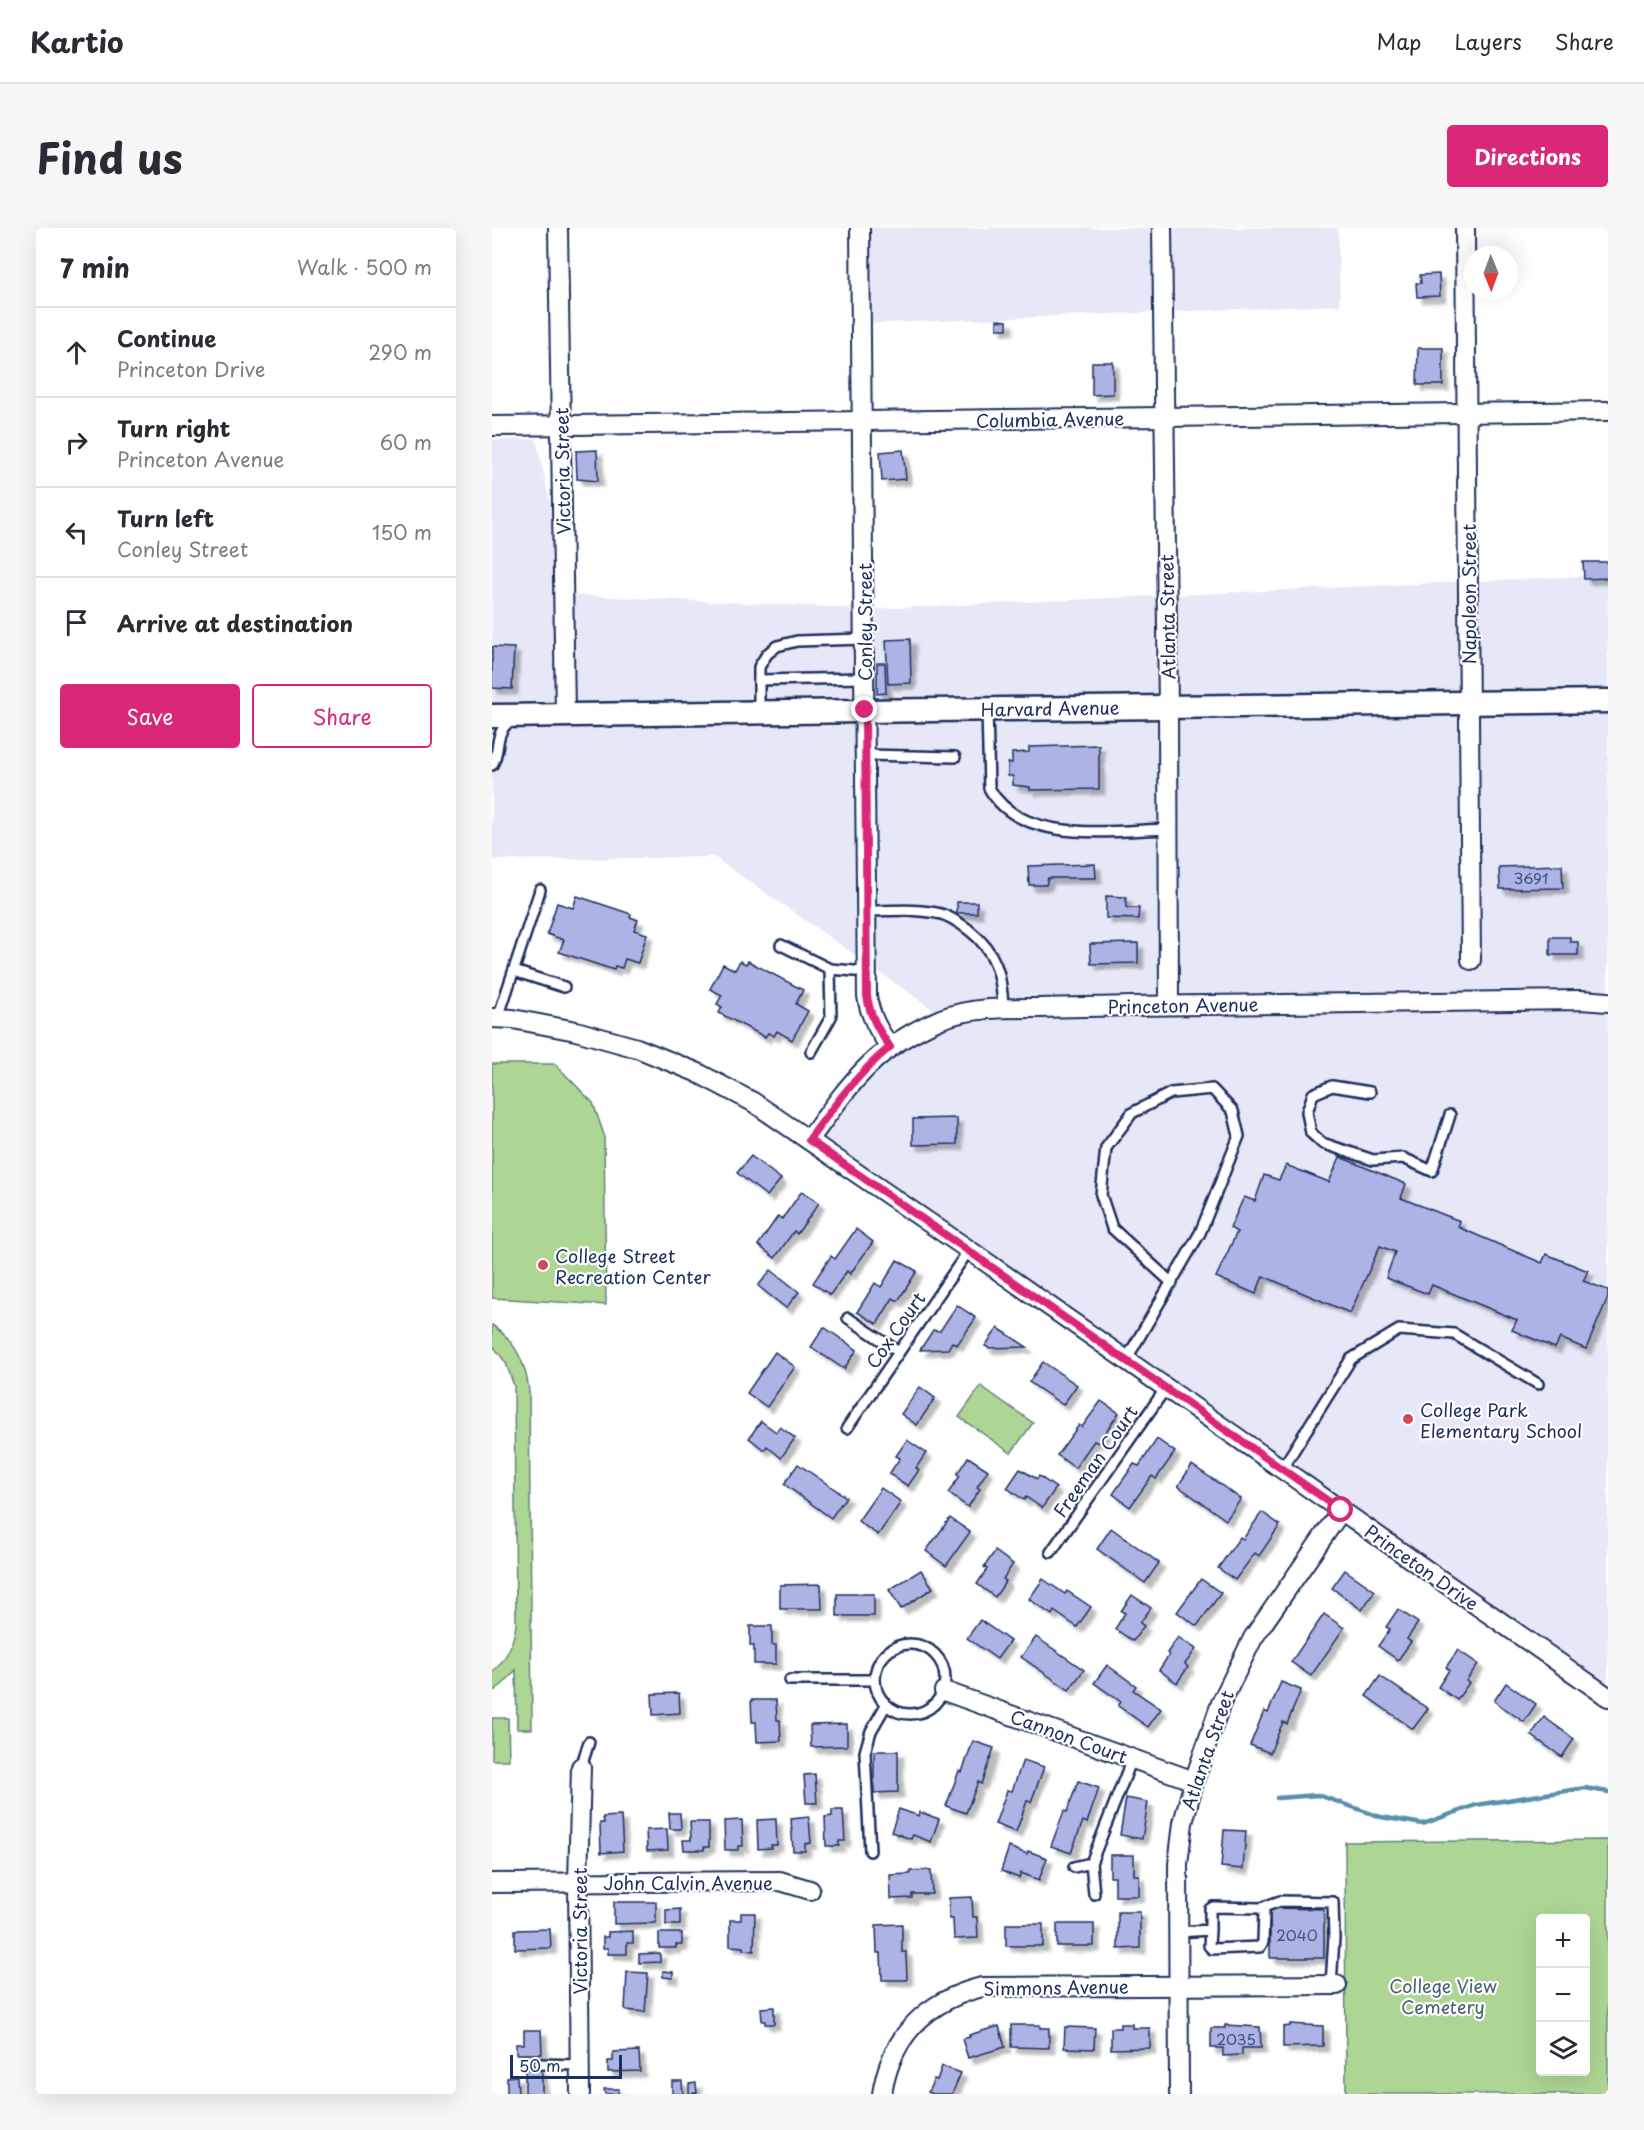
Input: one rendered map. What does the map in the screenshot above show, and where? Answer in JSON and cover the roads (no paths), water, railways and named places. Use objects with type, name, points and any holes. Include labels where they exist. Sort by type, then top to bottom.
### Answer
[{"type":"street","name":"Victoria Street","points":[[558,228],[565,715]]},
{"type":"street","name":"Conley Street","points":[[860,228],[867,972],[869,1011],[874,1024],[890,1047]]},
{"type":"street","name":"Atlanta Street","points":[[1162,228],[1169,1005]]},
{"type":"street","name":"Napoleon Street","points":[[1465,228],[1471,960]]},
{"type":"street","name":"Columbia Avenue","points":[[492,426],[1608,411]]},
{"type":"street","name":"Harvard Avenue","points":[[492,716],[1608,701]]},
{"type":"street","name":"Princeton Avenue","points":[[809,1140],[850,1085],[868,1065],[890,1047],[916,1030],[944,1018],[972,1011],[1003,1008],[1169,1005],[1581,1000],[1608,1002]]},
{"type":"street","name":"Princeton Drive","points":[[495,1018],[576,1030],[637,1048],[706,1077],[753,1102],[1608,1696]]},
{"type":"street","name":"Atlanta Street","points":[[1179,2094],[1179,1854],[1183,1822],[1194,1781],[1221,1703],[1253,1638],[1341,1510]]},
{"type":"street","name":"Cannon Court","points":[[944,1691],[1194,1781]]},
{"type":"street","name":"Victoria Street","points":[[580,2094],[578,1882],[581,1767]]},
{"type":"street","name":"John Calvin Avenue","points":[[492,1882],[780,1881],[810,1890]]},
{"type":"street","name":"Simmons Avenue","points":[[882,2094],[892,2057],[912,2026],[943,2001],[962,1992],[982,1987],[1334,1985]]},
{"type":"lane","points":[[759,712],[759,666],[766,654],[777,645],[797,641],[864,639]]},
{"type":"lane","points":[[759,680],[864,678]]},
{"type":"lane","points":[[987,709],[989,788],[995,799],[1012,814],[1025,821],[1074,831],[1169,829]]},
{"type":"lane","points":[[492,765],[495,760],[498,732],[515,716]]},
{"type":"lane","points":[[865,755],[955,757]]},
{"type":"lane","points":[[495,1018],[514,970],[540,890]]},
{"type":"lane","points":[[866,911],[914,910],[941,914],[957,921],[991,951],[1002,983],[1003,1008]]},
{"type":"lane","points":[[781,945],[830,969],[867,972]]},
{"type":"lane","points":[[811,1052],[831,1017],[830,969]]},
{"type":"lane","points":[[514,970],[564,987]]},
{"type":"lane","points":[[1370,1092],[1332,1086],[1313,1094],[1306,1112],[1311,1133],[1322,1143],[1373,1160],[1403,1158],[1432,1171],[1450,1115]]},
{"type":"lane","points":[[1126,1360],[1172,1284],[1200,1233],[1239,1136],[1233,1111],[1212,1089],[1171,1093],[1132,1113],[1106,1148],[1101,1195],[1112,1228],[1172,1284]]},
{"type":"lane","name":"Cox Court","points":[[847,1428],[969,1250]]},
{"type":"lane","points":[[848,1318],[899,1352]]},
{"type":"lane","points":[[1282,1469],[1351,1359],[1399,1330],[1454,1334],[1538,1384]]},
{"type":"lane","name":"Freeman Court","points":[[1051,1552],[1166,1389]]},
{"type":"lane","points":[[910,1643],[921,1645],[932,1650],[945,1669],[944,1691],[929,1709],[907,1714],[896,1711],[886,1705],[876,1690],[874,1680],[876,1669],[889,1650],[910,1643]]},
{"type":"lane","points":[[790,1680],[874,1680]]},
{"type":"lane","points":[[870,1851],[865,1752],[870,1733],[886,1705]]},
{"type":"lane","points":[[581,1767],[590,1742]]},
{"type":"lane","points":[[1094,1894],[1091,1863],[1132,1759]]},
{"type":"lane","points":[[1074,1867],[1091,1863]]},
{"type":"lane","points":[[1261,1908],[1264,1912],[1263,1942],[1260,1947],[1212,1949],[1209,1946],[1210,1909],[1213,1907],[1261,1908],[1280,1900],[1333,1902],[1334,1985]]},
{"type":"lane","points":[[1178,1932],[1210,1930]]},
{"type":"lane","points":[[539,2064],[580,2065]]},
{"type":"waterway","points":[[1277,1798],[1318,1795],[1381,1817],[1423,1824],[1476,1805],[1585,1788],[1608,1792]]},
{"type":"place","name":"College Street Recreation Center","points":[[543,1265]]},
{"type":"place","name":"College Park Elementary School","points":[[1408,1419]]},
{"type":"park label","name":"College View Cemetery","points":[[1443,1995]]}]
